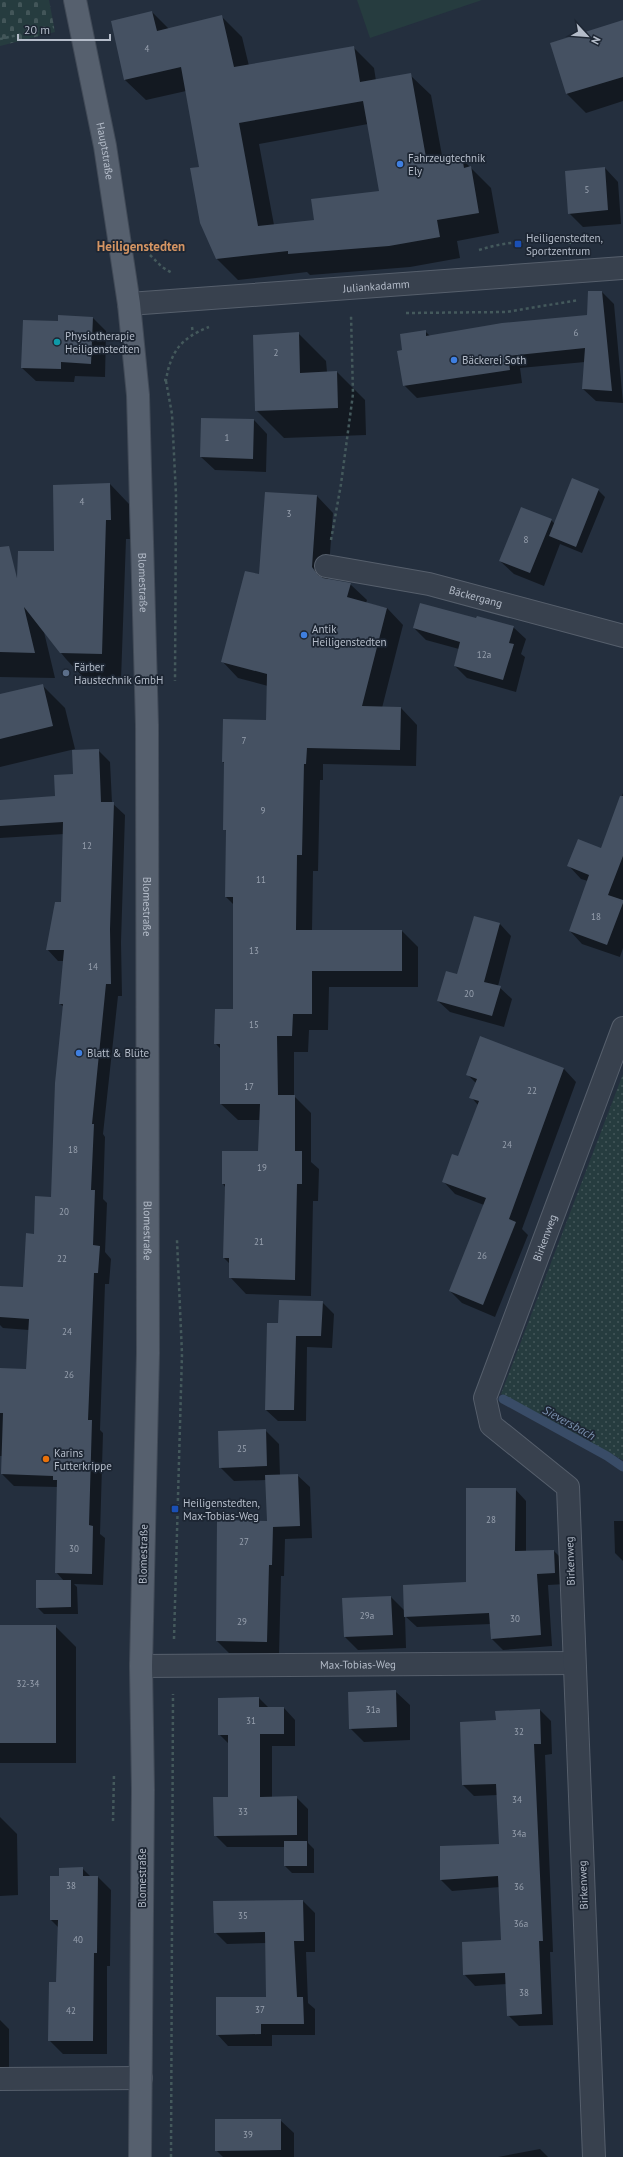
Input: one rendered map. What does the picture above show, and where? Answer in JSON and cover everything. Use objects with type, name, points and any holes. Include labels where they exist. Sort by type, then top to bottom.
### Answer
[{"type":"main road","name":"Hauptstraße","points":[[75,0],[105,146],[129,304]]},
{"type":"main road","name":"Blomestraße","points":[[129,304],[138,395],[147,725],[148,1353],[141,1666],[143,1798],[140,2157]]},
{"type":"street","name":"Juliankadamm","points":[[129,304],[350,286],[623,268]]},
{"type":"street","name":"Bäckergang","points":[[326,566],[429,584],[623,636]]},
{"type":"street","name":"Birkenweg","points":[[594,2157],[568,1487],[491,1425],[484,1398],[623,1028]]},
{"type":"street","name":"Max-Tobias-Weg","points":[[141,1666],[574,1663]]},
{"type":"street","points":[[0,2079],[141,2078]]},
{"type":"path","points":[[0,39],[79,21]]},
{"type":"path","points":[[326,566],[341,484],[353,394],[350,286]]},
{"type":"green space","points":[[0,0],[49,0],[55,32],[0,46]]},
{"type":"green space","points":[[357,0],[482,0],[370,38]]},
{"type":"green space","points":[[623,1074],[623,1460],[501,1394]]},
{"type":"building","points":[[152,11],[157,31],[222,15],[234,67],[354,46],[360,82],[411,73],[427,163],[462,157],[464,168],[471,166],[479,213],[437,220],[440,237],[389,246],[288,254],[288,251],[216,259],[200,223],[190,168],[199,167],[181,67],[124,80],[111,21]],"holes":[[[363,101],[379,191],[311,199],[314,220],[258,226],[239,123]]]},
{"type":"building","points":[[623,20],[623,77],[566,94],[550,43]]},
{"type":"building","points":[[605,167],[608,210],[568,214],[565,171]]},
{"type":"building","points":[[588,291],[602,291],[612,391],[582,389],[585,348],[508,356],[510,370],[403,386],[397,351],[402,350],[400,334],[426,330],[426,336],[502,323],[587,315]]},
{"type":"building","name":"Physiotherapie Heiligenstedten","points":[[58,315],[93,317],[91,364],[61,362],[61,369],[21,368],[23,320],[58,321]]},
{"type":"building","points":[[299,332],[300,373],[337,371],[338,408],[255,411],[253,335]]},
{"type":"building","points":[[201,418],[254,419],[253,459],[200,457]]},
{"type":"building","points":[[572,478],[599,489],[576,547],[549,536]]},
{"type":"building","points":[[110,483],[111,520],[106,520],[102,654],[60,653],[24,607],[35,653],[0,652],[0,547],[9,546],[17,578],[18,551],[54,551],[53,485]]},
{"type":"building","points":[[265,492],[317,495],[312,567],[318,575],[323,578],[351,583],[347,597],[387,608],[362,706],[401,707],[400,750],[307,748],[306,764],[304,764],[302,855],[297,855],[296,930],[402,930],[402,971],[312,971],[312,1014],[293,1014],[292,1036],[277,1036],[278,1095],[295,1095],[295,1151],[302,1151],[302,1184],[297,1184],[295,1280],[229,1278],[229,1258],[223,1258],[225,1184],[222,1184],[222,1151],[258,1151],[260,1104],[220,1104],[220,1044],[214,1044],[215,1009],[233,1009],[233,897],[225,897],[226,830],[223,830],[223,719],[266,720],[267,674],[221,662],[245,571],[259,574]]},
{"type":"building","points":[[521,507],[552,519],[530,573],[499,561]]},
{"type":"building","points":[[420,603],[476,618],[477,616],[514,626],[509,643],[514,644],[503,680],[454,666],[460,642],[413,628]]},
{"type":"building","points":[[43,684],[53,726],[0,739],[0,694]]},
{"type":"building","points":[[99,749],[101,802],[114,802],[110,929],[111,984],[106,984],[92,1124],[94,1124],[91,1190],[95,1190],[93,1245],[100,1246],[98,1273],[94,1273],[88,1420],[92,1420],[89,1525],[93,1526],[92,1574],[55,1573],[57,1480],[53,1480],[53,1476],[1,1474],[3,1413],[0,1413],[0,1368],[26,1369],[29,1319],[0,1317],[0,1286],[23,1287],[26,1233],[34,1234],[35,1196],[51,1197],[55,1083],[63,1004],[59,1004],[64,950],[46,950],[55,902],[61,902],[63,822],[0,826],[0,800],[55,796],[54,775],[73,774],[72,750]]},
{"type":"building","points":[[620,796],[623,796],[623,856],[608,895],[623,900],[623,903],[607,945],[569,931],[589,875],[567,866],[578,839],[601,848]]},
{"type":"building","points":[[474,916],[500,923],[484,982],[501,986],[492,1016],[437,1001],[446,971],[457,974]]},
{"type":"building","points":[[480,1036],[564,1068],[509,1219],[516,1222],[483,1305],[449,1291],[486,1198],[442,1182],[452,1154],[458,1156],[479,1101],[469,1098],[477,1079],[466,1075]]},
{"type":"building","points":[[279,1300],[323,1301],[321,1336],[296,1336],[294,1410],[265,1410],[267,1323],[278,1323]]},
{"type":"building","points":[[266,1429],[267,1466],[219,1468],[218,1431]]},
{"type":"building","points":[[298,1474],[300,1526],[273,1527],[272,1565],[269,1565],[267,1642],[216,1641],[217,1520],[267,1521],[265,1475]]},
{"type":"building","points":[[466,1488],[516,1488],[515,1551],[554,1550],[555,1573],[537,1574],[541,1635],[491,1639],[489,1613],[404,1617],[403,1585],[466,1582]]},
{"type":"building","points":[[36,1580],[71,1580],[71,1607],[36,1608]]},
{"type":"building","points":[[391,1596],[393,1635],[344,1637],[342,1598]]},
{"type":"building","points":[[0,1625],[56,1625],[56,1743],[0,1743]]},
{"type":"building","points":[[396,1690],[397,1727],[349,1729],[348,1692]]},
{"type":"building","points":[[259,1697],[259,1707],[284,1707],[284,1734],[260,1734],[260,1797],[297,1796],[297,1835],[214,1836],[213,1797],[228,1797],[228,1735],[218,1735],[218,1698]]},
{"type":"building","points":[[540,1709],[541,1744],[534,1744],[543,1941],[539,1941],[542,2014],[507,2016],[505,1973],[463,1975],[462,1942],[501,1940],[498,1876],[440,1880],[440,1846],[499,1844],[496,1784],[462,1785],[460,1722],[496,1720],[495,1711]]},
{"type":"building","points":[[284,1841],[307,1841],[307,1866],[284,1866]]},
{"type":"building","points":[[83,1867],[83,1876],[98,1876],[97,1953],[94,1953],[93,2041],[48,2041],[49,1982],[56,1982],[58,1920],[50,1920],[50,1876],[59,1876],[59,1868]]},
{"type":"building","points":[[303,1900],[304,1941],[294,1941],[297,1997],[303,1997],[304,2024],[261,2024],[261,2034],[216,2035],[216,1997],[266,1997],[265,1932],[214,1933],[213,1901]]},
{"type":"building","points":[[215,2119],[281,2119],[281,2150],[215,2151]]},
{"type":"waterway","name":"Sieversbach","points":[[503,1399],[607,1456],[623,1467]]},
{"type":"place","name":"Fahrzeugtechnik Ely","points":[[400,164]]},
{"type":"place","name":"Heiligenstedten, Sportzentrum","points":[[518,244]]},
{"type":"place","name":"Physiotherapie Heiligenstedten","points":[[57,342]]},
{"type":"place","name":"Bäckerei Soth","points":[[454,360]]},
{"type":"place","name":"Antik Heiligenstedten","points":[[304,635]]},
{"type":"place","name":"Färber Haustechnik GmbH","points":[[66,673]]},
{"type":"place","name":"Blatt & Blüte","points":[[79,1053]]},
{"type":"place","name":"Karins Futterkrippe","points":[[46,1459]]},
{"type":"place","name":"Heiligenstedten, Max-Tobias-Weg","points":[[175,1509]]},
{"type":"district","name":"Heiligenstedten","points":[[141,246]]}]
